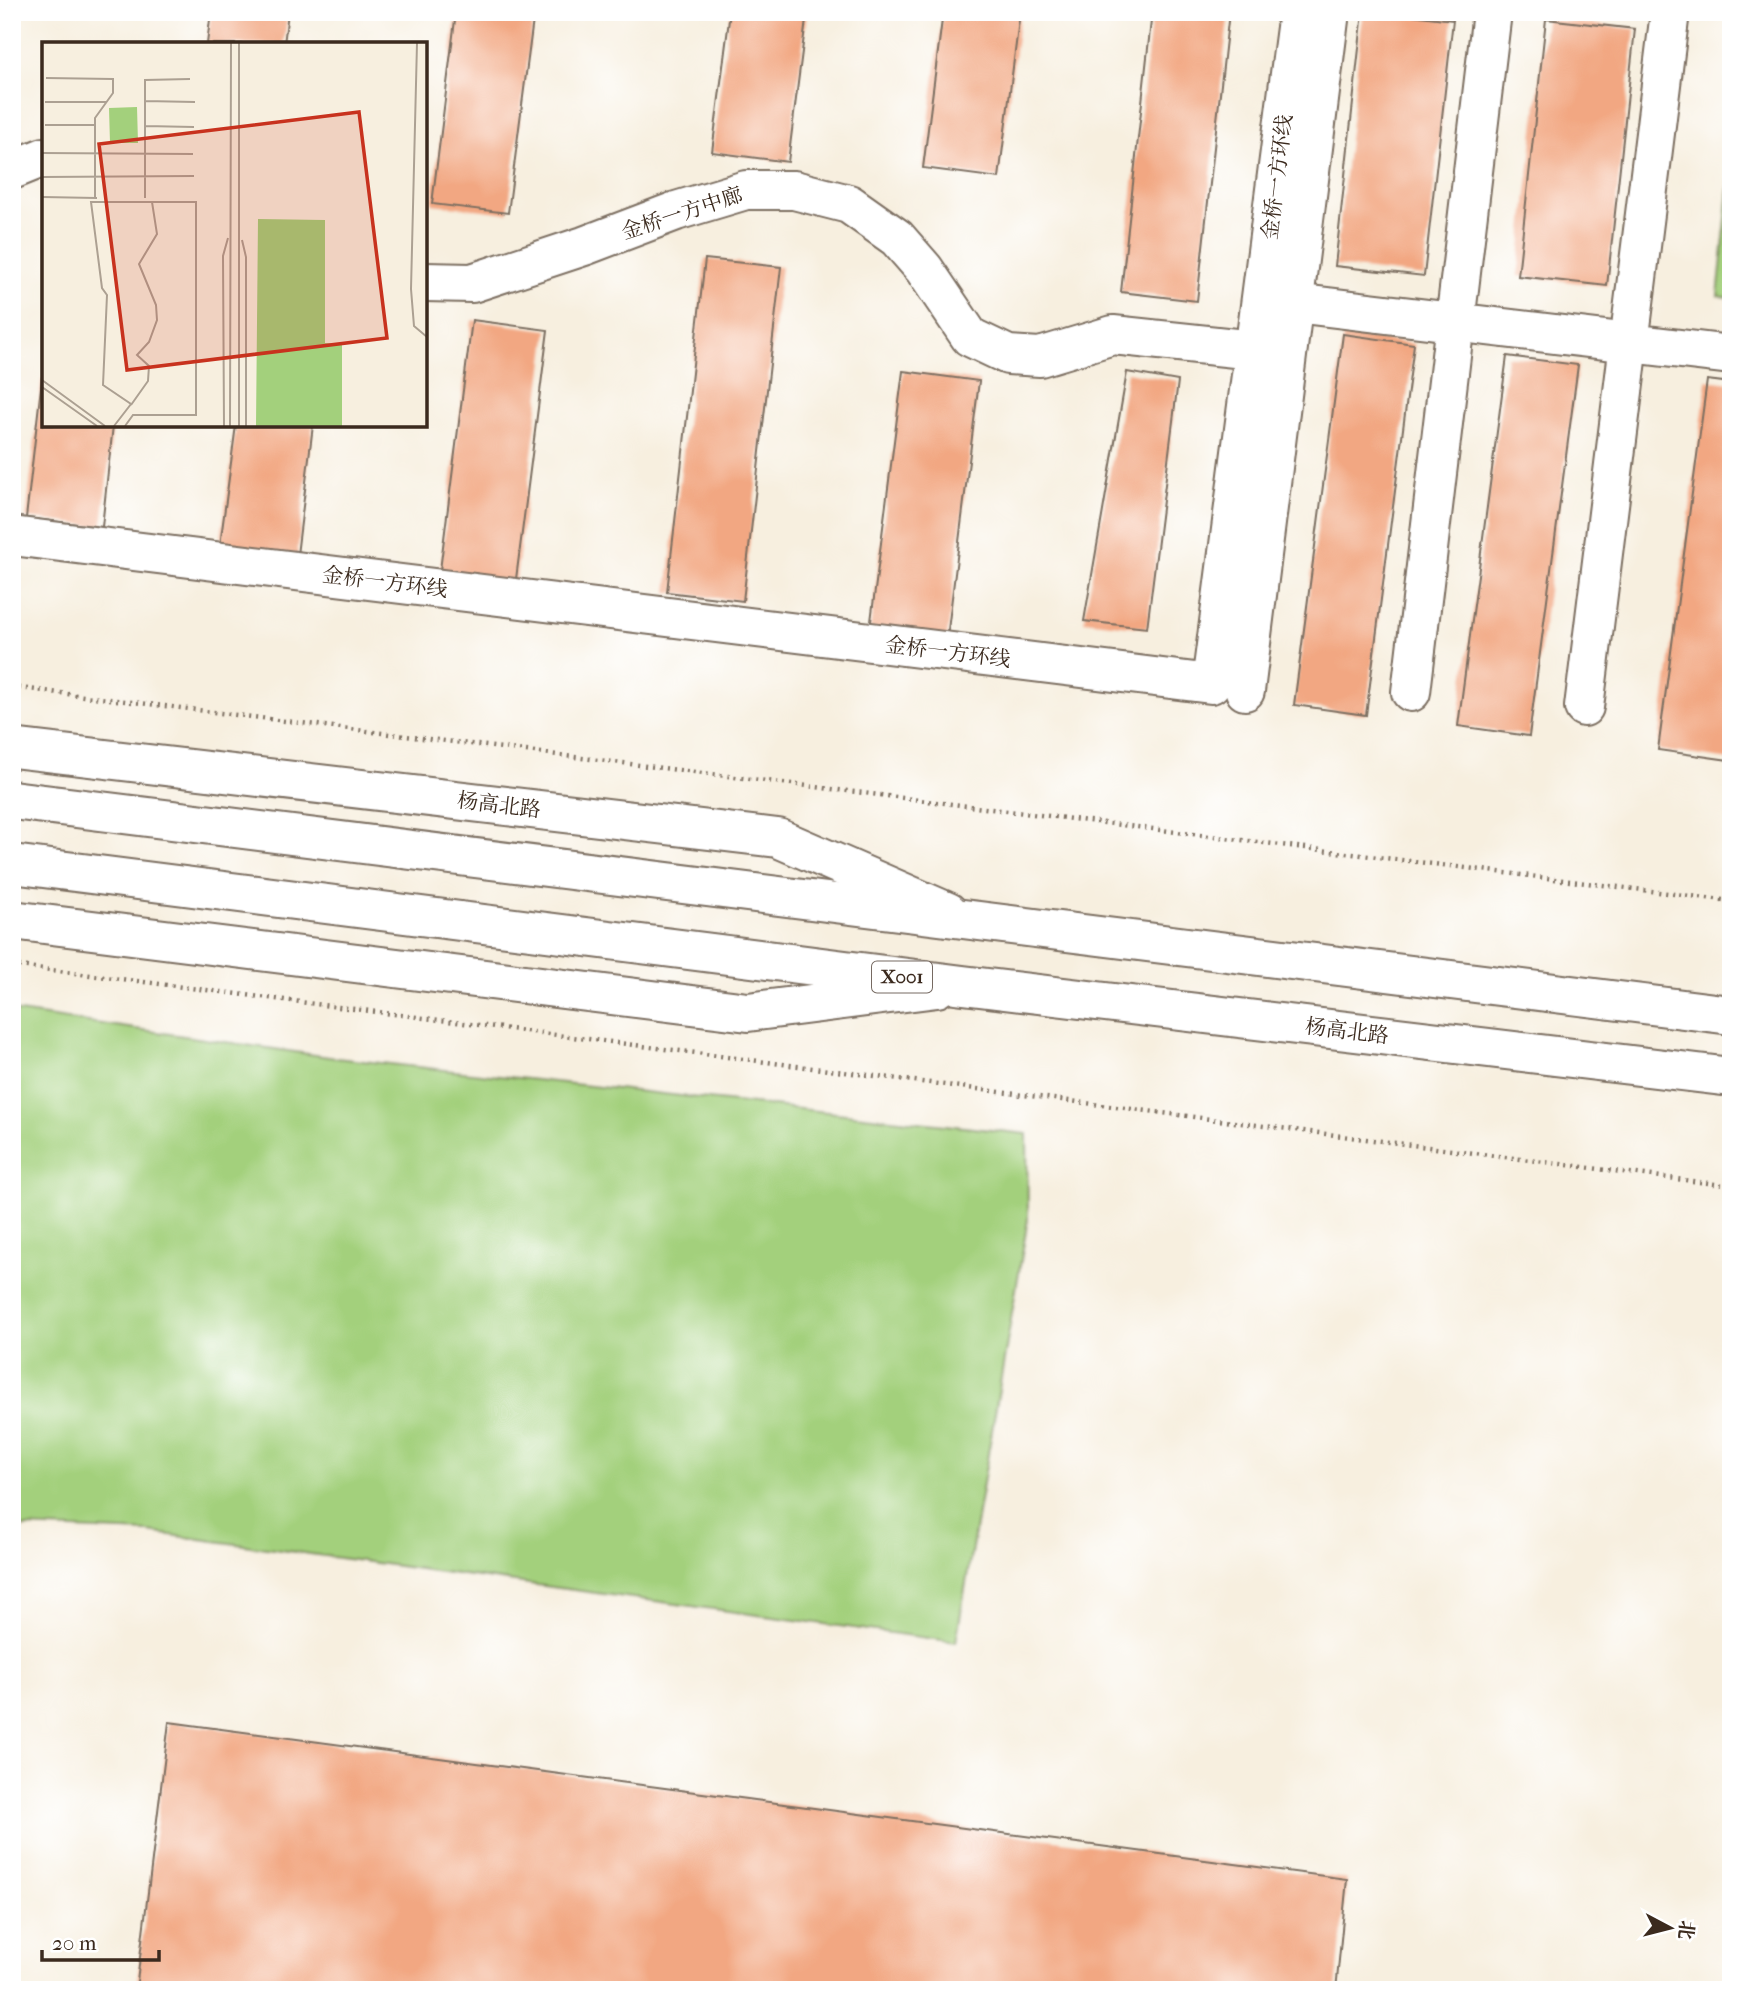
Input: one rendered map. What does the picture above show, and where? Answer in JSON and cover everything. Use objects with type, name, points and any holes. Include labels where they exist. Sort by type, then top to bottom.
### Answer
[{"type":"main road","name":"金桥一方环线","points":[[12,536],[1211,684],[1298,12]]},
{"type":"main road","points":[[1245,691],[1330,12]]},
{"type":"main road","points":[[1411,692],[1492,12]]},
{"type":"main road","points":[[1584,707],[1670,12]]},
{"type":"main road","points":[[12,170],[42,158]]},
{"type":"main road","name":"金桥一方中廊","points":[[427,282],[472,283],[584,246],[676,211],[746,190],[794,190],[849,204],[897,238],[924,269],[970,337],[1008,355],[1040,357],[1113,335],[1254,350]]},
{"type":"main road","points":[[1294,303],[1731,355]]},
{"type":"main road","name":"杨高北路","points":[[12,748],[778,838],[969,921]]},
{"type":"main road","name":"杨高北路","points":[[12,800],[1731,1015]]},
{"type":"main road","name":"杨高北路","points":[[12,864],[963,985],[1731,1077]]},
{"type":"main road","name":"杨高北路","points":[[12,920],[748,1012],[963,985]]},
{"type":"path","points":[[12,687],[1731,901]]},
{"type":"path","points":[[12,965],[1731,1186]]},
{"type":"green space","points":[[1731,170],[1731,298],[1718,296]]},
{"type":"green space","points":[[12,1011],[336,1058],[1027,1134],[1028,1219],[956,1642],[148,1532],[21,1527],[12,1580]]},
{"type":"building","points":[[211,12],[288,12],[284,42],[207,42]]},
{"type":"building","points":[[456,12],[534,12],[508,213],[432,204]]},
{"type":"building","points":[[730,12],[807,12],[788,162],[712,152]]},
{"type":"building","points":[[943,12],[1020,12],[999,178],[923,168]]},
{"type":"building","points":[[1152,12],[1229,12],[1197,301],[1121,292]]},
{"type":"building","points":[[1363,12],[1453,20],[1424,276],[1335,266]]},
{"type":"building","points":[[1546,19],[1635,29],[1607,286],[1518,276]]},
{"type":"building","points":[[705,259],[781,267],[743,601],[667,592]]},
{"type":"building","points":[[472,320],[548,330],[515,587],[439,578]]},
{"type":"building","points":[[1343,334],[1414,344],[1366,715],[1294,705]]},
{"type":"building","points":[[1507,356],[1578,365],[1529,736],[1458,726]]},
{"type":"building","points":[[903,371],[979,381],[947,638],[870,629]]},
{"type":"building","points":[[1127,372],[1178,381],[1147,628],[1084,621]]},
{"type":"building","points":[[42,378],[42,427],[113,427],[102,527],[26,518]]},
{"type":"building","points":[[1707,380],[1731,383],[1729,760],[1658,750]]},
{"type":"building","points":[[236,427],[313,427],[296,563],[219,553]]},
{"type":"building","points":[[169,1722],[1347,1879],[1336,1990],[136,1990]]}]
